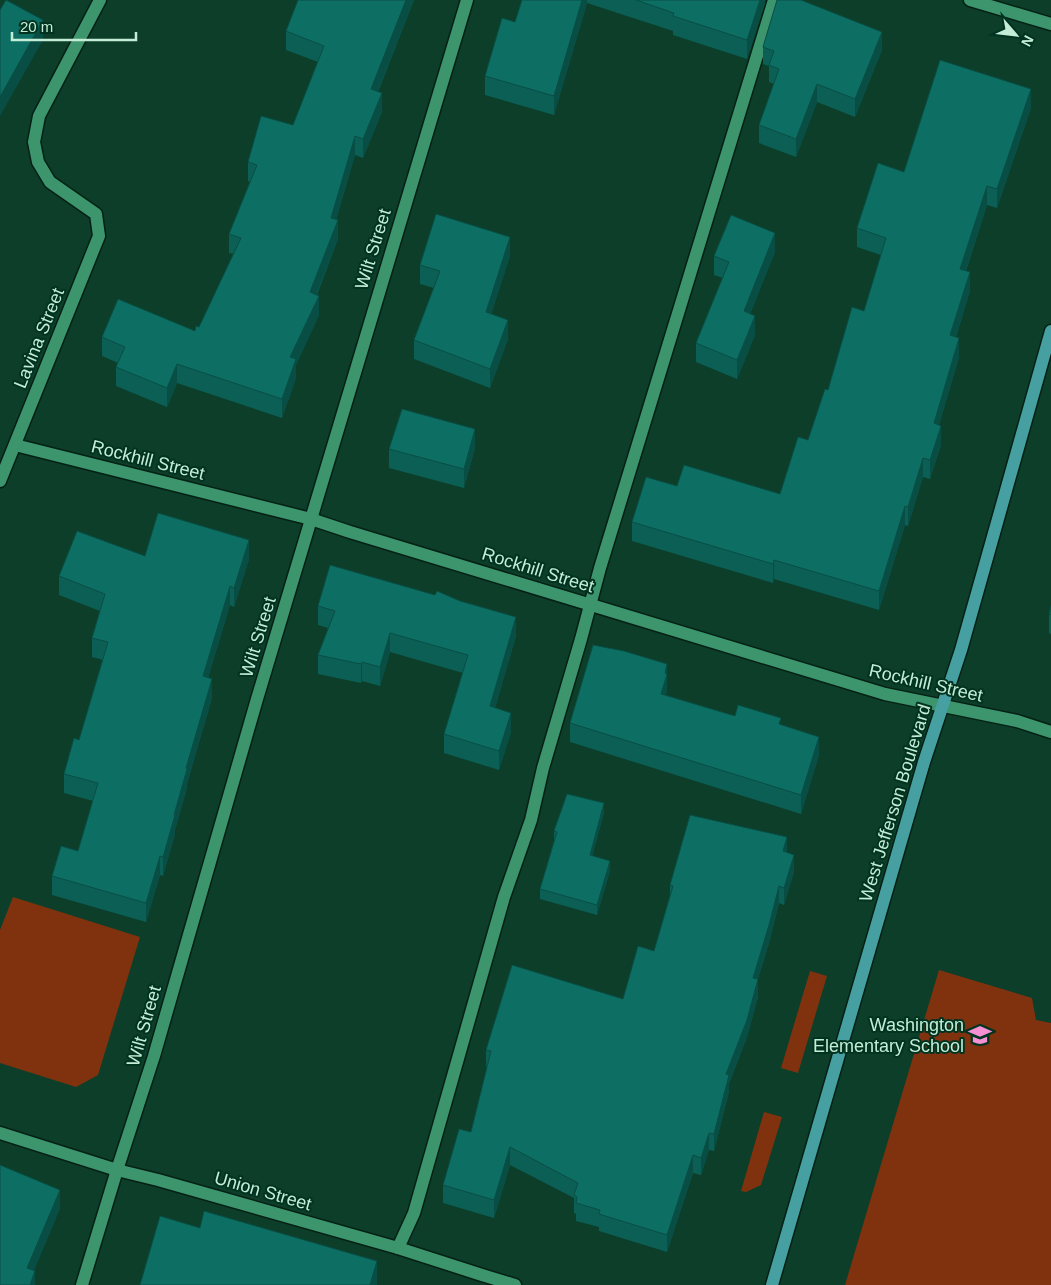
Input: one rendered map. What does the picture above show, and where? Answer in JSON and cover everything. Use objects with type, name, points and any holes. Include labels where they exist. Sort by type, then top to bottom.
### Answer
[{"type":"main road","name":"West Jefferson Boulevard","points":[[772,1285],[924,762],[961,650],[1051,331]]},
{"type":"street","name":"Lavina Street","points":[[0,481],[100,236],[96,214],[50,182],[38,162],[34,142],[39,116],[100,0]]},
{"type":"street","name":"Wilt Street","points":[[82,1285],[154,1056],[257,699],[466,0]]},
{"type":"street","points":[[398,1248],[414,1213],[504,898],[531,820],[543,768],[600,568],[774,0]]},
{"type":"street","points":[[970,0],[1051,24]]},
{"type":"street","name":"Rockhill Street","points":[[15,445],[311,519],[885,694],[1017,721],[1051,732]]},
{"type":"street","name":"Union Street","points":[[0,1133],[117,1170],[398,1248],[515,1285]]},
{"type":"shaded area","points":[[13,897],[140,937],[98,1075],[76,1087],[0,1063],[0,930]]},
{"type":"shaded area","name":"Washington Elementary School","points":[[939,970],[1032,998],[1036,1020],[1051,1023],[1051,1285],[845,1285]]},
{"type":"shaded area","points":[[810,971],[827,976],[798,1073],[781,1068]]},
{"type":"shaded area","points":[[764,1112],[782,1117],[761,1185],[746,1192],[741,1191]]},
{"type":"building","points":[[6,0],[43,20],[0,97],[0,10]]},
{"type":"building","points":[[298,0],[406,0],[371,89],[382,93],[363,139],[355,136],[331,218],[338,220],[310,292],[319,296],[290,357],[296,359],[282,399],[177,364],[167,388],[116,367],[125,347],[102,337],[118,299],[195,331],[196,326],[199,327],[241,238],[229,234],[257,165],[248,162],[261,116],[293,125],[324,46],[286,31]]},
{"type":"building","points":[[522,0],[582,0],[554,96],[485,76],[502,18],[515,22]]},
{"type":"building","points":[[636,0],[760,0],[747,40],[673,16],[674,13]]},
{"type":"building","points":[[777,0],[801,0],[882,32],[855,99],[817,84],[796,139],[759,125],[779,69],[769,65],[774,51],[763,47]]},
{"type":"building","points":[[940,60],[1031,89],[997,189],[987,186],[960,269],[970,272],[950,335],[959,338],[934,423],[941,426],[930,460],[923,458],[908,507],[905,506],[879,591],[774,560],[773,564],[632,522],[646,477],[677,486],[684,465],[780,494],[798,437],[808,440],[825,389],[828,390],[852,307],[864,311],[886,238],[857,228],[878,163],[904,172]]},
{"type":"building","points":[[436,214],[510,237],[486,312],[508,320],[490,369],[414,340],[440,271],[420,265]]},
{"type":"building","points":[[731,215],[775,233],[744,311],[755,316],[737,360],[696,343],[729,262],[714,256]]},
{"type":"building","points":[[402,409],[475,429],[464,469],[389,449]]},
{"type":"building","points":[[158,513],[249,540],[234,588],[230,586],[203,676],[212,679],[163,857],[160,856],[146,903],[52,876],[61,846],[78,851],[98,783],[64,774],[74,738],[79,740],[108,642],[92,638],[105,594],[59,576],[77,531],[145,556]]},
{"type":"building","points":[[330,565],[435,595],[437,591],[460,601],[516,617],[490,706],[511,713],[499,751],[444,734],[468,655],[390,633],[380,667],[318,655],[335,611],[318,606]]},
{"type":"building","points":[[593,645],[624,651],[667,664],[665,673],[667,674],[661,694],[735,716],[738,705],[781,718],[779,724],[819,737],[801,795],[570,723]]},
{"type":"building","points":[[567,794],[604,803],[590,855],[610,861],[597,905],[540,889],[557,832],[554,831]]},
{"type":"building","points":[[690,815],[787,837],[783,851],[794,855],[784,888],[779,886],[753,978],[758,979],[747,1020],[726,1074],[729,1075],[714,1134],[709,1133],[701,1158],[693,1155],[667,1235],[599,1214],[600,1210],[576,1203],[577,1197],[574,1195],[578,1183],[510,1147],[494,1200],[443,1185],[459,1129],[471,1132],[491,1051],[486,1050],[512,965],[623,999],[638,946],[654,951],[673,886],[670,885]]},
{"type":"building","points":[[0,1165],[60,1190],[27,1268],[35,1271],[30,1285],[0,1285]]},
{"type":"building","points":[[204,1211],[377,1261],[370,1285],[140,1285],[160,1216],[200,1228]]},
{"type":"place","name":"Washington Elementary School","points":[[980,1035]]}]
